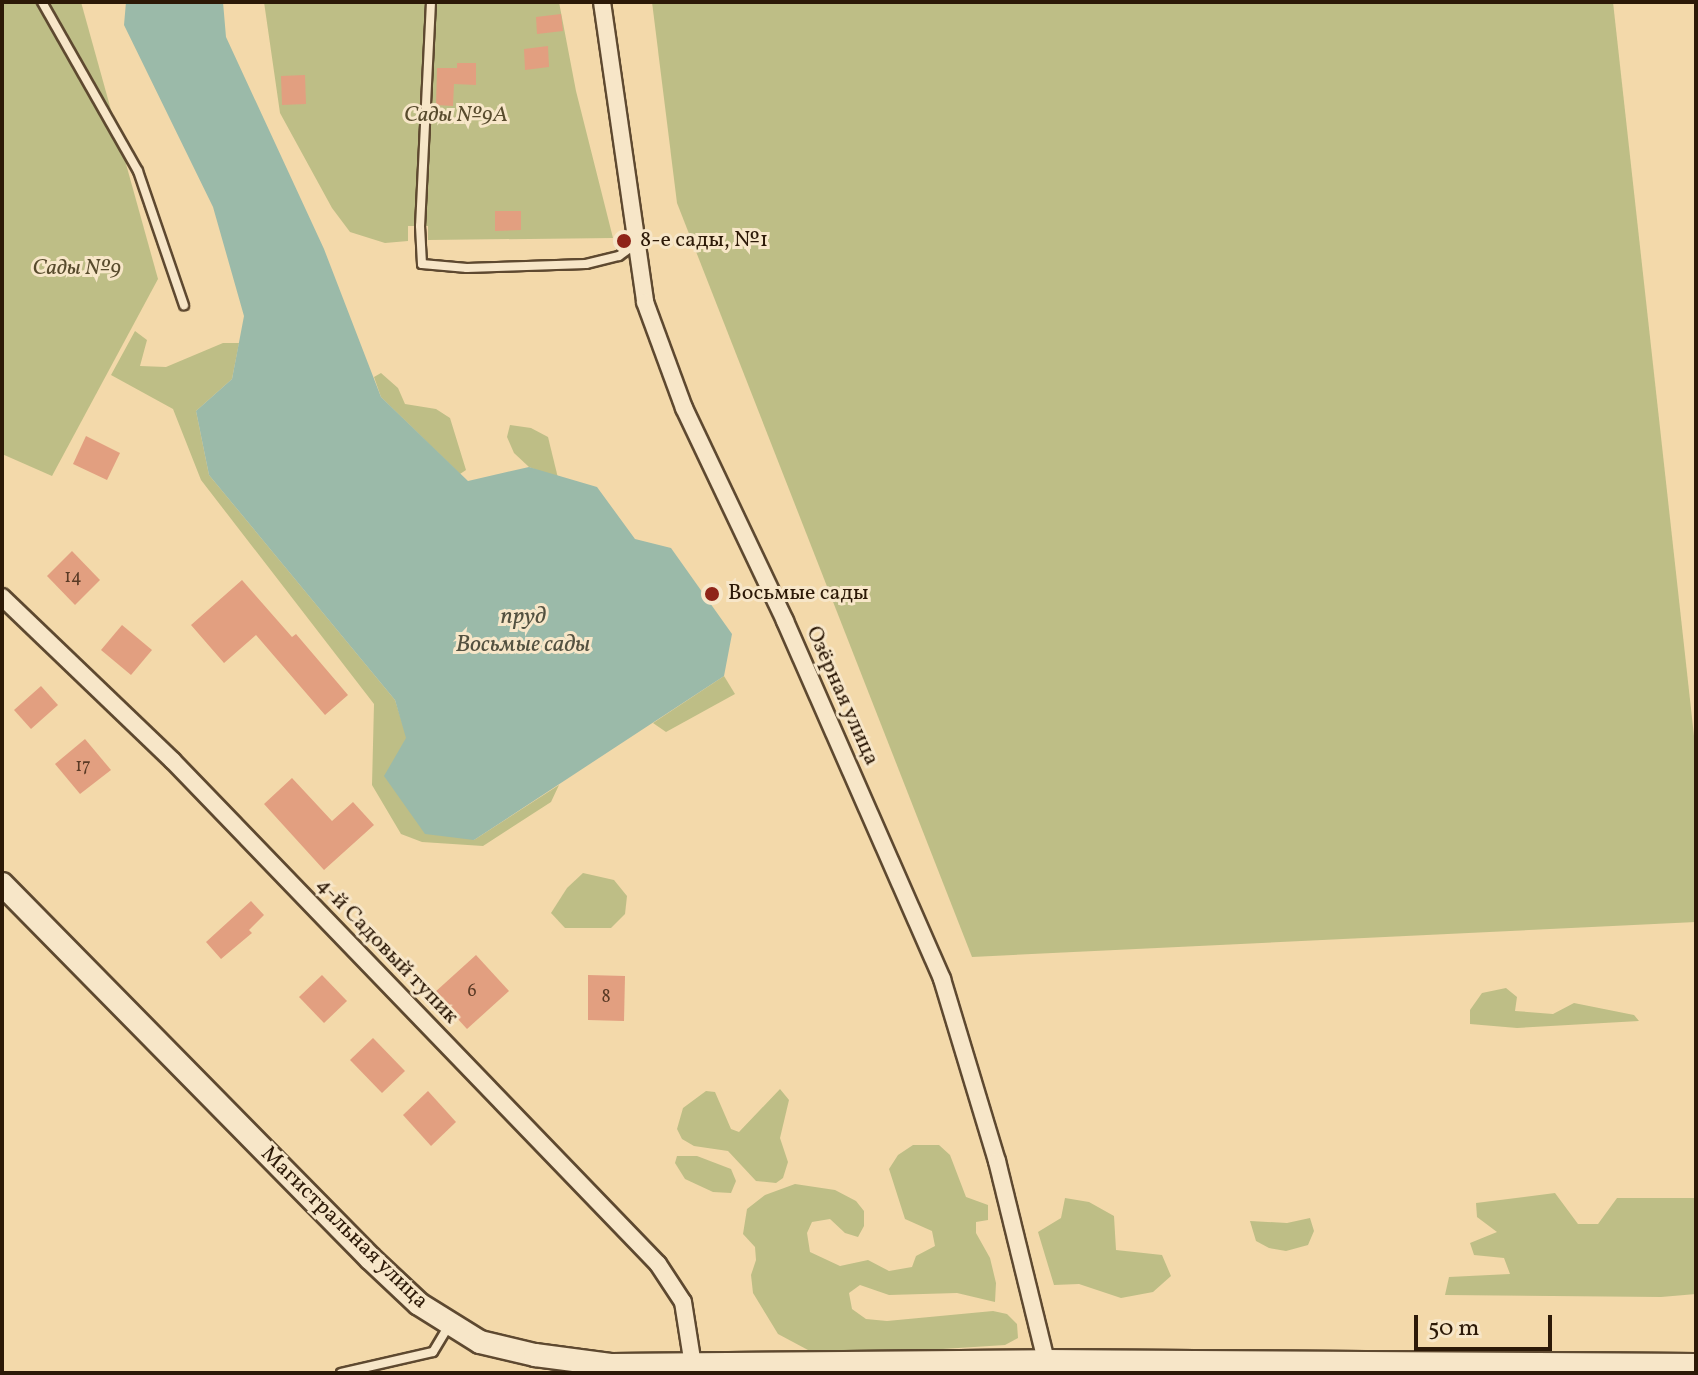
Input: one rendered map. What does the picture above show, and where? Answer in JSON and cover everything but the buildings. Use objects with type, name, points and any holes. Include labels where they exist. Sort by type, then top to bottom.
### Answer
[{"type":"street","name":"Озёрная улица","points":[[602,2],[645,302],[684,408],[785,621],[942,979],[997,1161],[1046,1361]]},
{"type":"street","name":"4-й Садовый тупик","points":[[2,597],[172,760],[658,1264],[683,1302],[693,1365]]},
{"type":"street","name":"Магистральная улица","points":[[2,884],[370,1258],[419,1304],[480,1342],[535,1355],[612,1365],[1046,1361],[1696,1365]]},
{"type":"lane","points":[[42,2],[138,171],[184,305]]},
{"type":"lane","points":[[431,2],[420,226],[422,264],[467,268],[586,264],[619,256],[637,243]]},
{"type":"lane","points":[[341,1373],[433,1352],[449,1325]]},
{"type":"green space","name":"Сады №9","points":[[2,2],[81,2],[158,279],[52,476],[2,454]]},
{"type":"green space","name":"Сады №9А","points":[[264,2],[559,2],[576,91],[613,238],[428,240],[428,226],[408,226],[408,241],[385,243],[350,232],[332,208],[280,113]]},
{"type":"green space","points":[[652,2],[1613,2],[1696,754],[1696,922],[972,957],[677,203]]},
{"type":"green space","points":[[135,331],[147,340],[140,366],[166,367],[223,343],[239,343],[232,379],[196,411],[209,475],[395,700],[407,738],[474,840],[559,785],[551,802],[483,846],[422,842],[401,834],[372,785],[374,704],[201,480],[173,409],[111,375]]},
{"type":"green space","points":[[381,373],[398,388],[405,404],[436,409],[450,418],[466,470],[460,474],[381,397],[374,377]]},
{"type":"green space","points":[[510,425],[531,428],[548,437],[558,478],[529,467],[514,453],[507,437]]},
{"type":"green space","points":[[724,676],[735,694],[666,732],[653,723]]},
{"type":"green space","points":[[583,873],[614,880],[627,896],[625,914],[611,928],[565,928],[551,913],[567,888]]},
{"type":"green space","points":[[1506,988],[1517,997],[1515,1011],[1553,1014],[1574,1003],[1634,1015],[1639,1021],[1517,1028],[1470,1024],[1470,1010],[1482,993]]},
{"type":"green space","points":[[780,1089],[789,1100],[780,1138],[788,1162],[783,1178],[776,1183],[756,1181],[728,1151],[694,1146],[682,1139],[677,1129],[683,1108],[706,1091],[715,1092],[731,1129],[739,1132]]},
{"type":"green space","points":[[913,1145],[939,1145],[950,1155],[966,1197],[988,1205],[988,1220],[976,1222],[976,1233],[990,1258],[996,1283],[995,1302],[957,1293],[889,1295],[860,1285],[849,1293],[852,1309],[866,1319],[887,1321],[993,1311],[1007,1314],[1017,1324],[1018,1338],[1005,1345],[849,1355],[808,1350],[778,1334],[753,1293],[751,1275],[756,1260],[755,1247],[743,1234],[747,1209],[765,1195],[795,1184],[835,1190],[856,1201],[864,1211],[864,1226],[858,1237],[845,1233],[830,1219],[812,1222],[807,1233],[810,1252],[840,1266],[868,1260],[889,1271],[912,1267],[916,1256],[935,1246],[932,1231],[905,1219],[889,1169],[898,1155]]},
{"type":"green space","points":[[677,1156],[697,1156],[731,1169],[736,1181],[731,1193],[713,1192],[685,1179],[675,1163]]},
{"type":"green space","points":[[1555,1193],[1578,1224],[1598,1224],[1617,1198],[1696,1198],[1696,1294],[1661,1297],[1445,1295],[1449,1277],[1510,1274],[1504,1258],[1474,1255],[1470,1243],[1497,1232],[1477,1217],[1476,1203]]},
{"type":"green space","points":[[1065,1198],[1089,1202],[1114,1216],[1116,1250],[1162,1255],[1171,1276],[1153,1292],[1121,1298],[1079,1284],[1054,1285],[1038,1232],[1061,1218]]},
{"type":"green space","points":[[1310,1218],[1314,1231],[1308,1245],[1286,1251],[1269,1248],[1256,1241],[1250,1221],[1287,1223]]},
{"type":"water","name":"пруд Восьмые сады","points":[[126,2],[223,2],[226,37],[324,249],[381,397],[468,481],[529,467],[597,487],[635,539],[671,548],[732,634],[724,676],[474,840],[425,834],[384,776],[406,738],[395,700],[209,475],[196,411],[232,379],[244,316],[213,207],[124,25]]},
{"type":"place","name":"8-е сады, №1","points":[[624,241]]},
{"type":"place","name":"Восьмые сады","points":[[712,594]]}]
